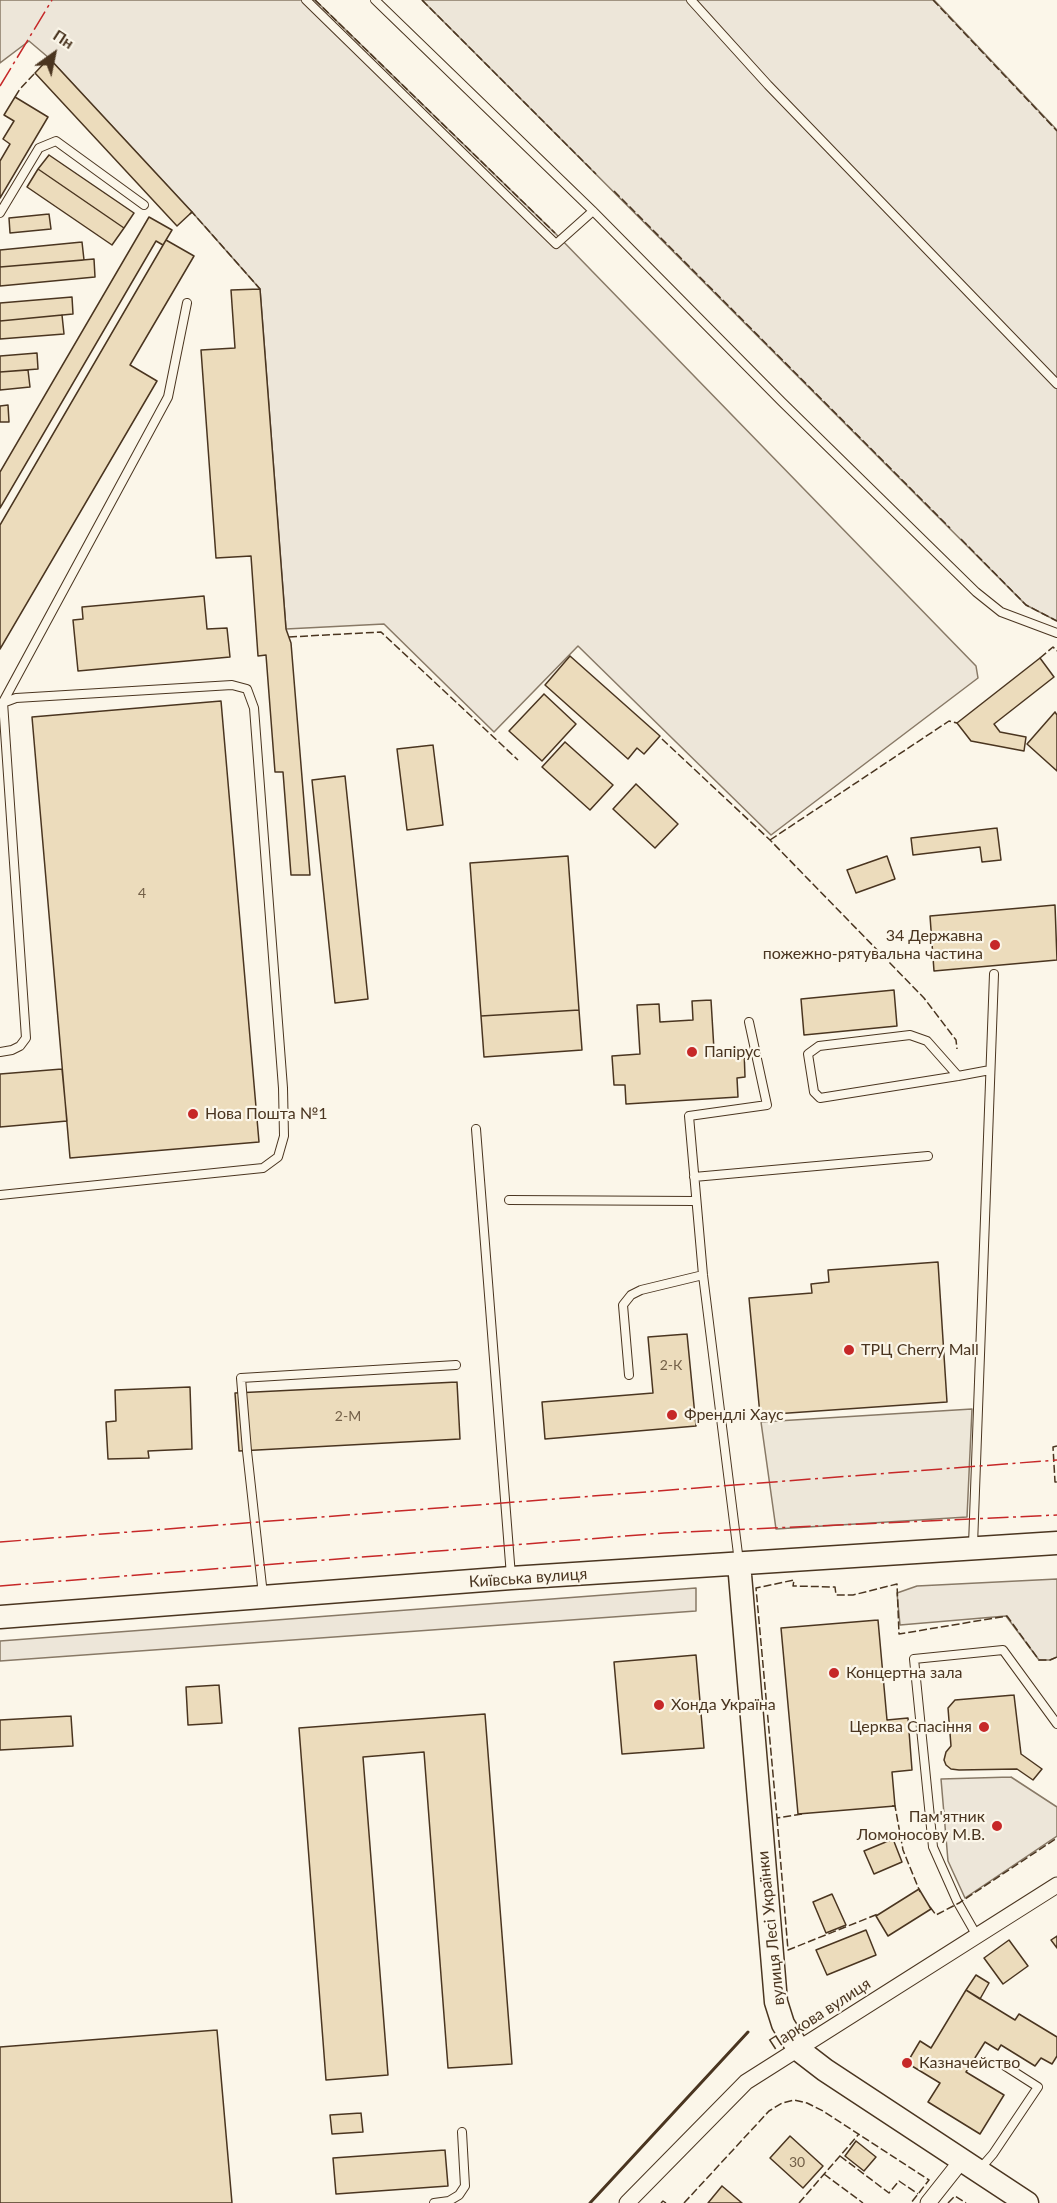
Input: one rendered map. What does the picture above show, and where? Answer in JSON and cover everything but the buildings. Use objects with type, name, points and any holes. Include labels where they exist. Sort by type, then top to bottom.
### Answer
[{"type":"main road","name":"Київська вулиця","points":[[0,1617],[512,1578],[1057,1543]]},
{"type":"main road","name":"вулиця Лесі Українки","points":[[739,1563],[777,2001],[783,2024],[799,2049],[825,2070],[1027,2203]]},
{"type":"street","name":"Паркова вулиця","points":[[627,2203],[746,2082],[1057,1885]]},
{"type":"street","points":[[928,2203],[970,2166]]},
{"type":"lane","points":[[306,0],[556,244],[592,212]]},
{"type":"lane","points":[[375,0],[976,592],[1002,612],[1057,633]]},
{"type":"lane","points":[[691,0],[768,85],[1057,384]]},
{"type":"lane","points":[[0,213],[39,148],[56,141],[144,205]]},
{"type":"lane","points":[[0,1052],[20,1046],[26,1038],[1,703],[168,397],[187,303]]},
{"type":"lane","points":[[0,1196],[263,1168],[278,1157],[284,1136],[283,1089],[254,708],[247,689],[232,685],[16,698],[1,703]]},
{"type":"lane","points":[[972,1548],[994,974]]},
{"type":"lane","points":[[739,1563],[703,1275],[689,1116],[767,1105],[749,1022]]},
{"type":"lane","points":[[957,1076],[927,1041],[910,1035],[819,1046],[808,1054],[814,1092],[820,1098],[990,1071]]},
{"type":"lane","points":[[476,1129],[512,1578]]},
{"type":"lane","points":[[694,1177],[928,1156]]},
{"type":"lane","points":[[509,1200],[695,1201]]},
{"type":"lane","points":[[629,1375],[623,1305],[631,1295],[641,1290],[703,1275]]},
{"type":"lane","points":[[264,1597],[250,1485],[241,1378],[456,1365]]},
{"type":"lane","points":[[977,1936],[957,1901],[933,1847],[914,1659],[1003,1650],[1057,1724]]},
{"type":"lane","points":[[970,2166],[993,2154],[1038,2087],[1002,2064]]},
{"type":"lane","points":[[434,2203],[449,2201],[459,2195],[465,2186],[462,2132]]},
{"type":"shaded area","points":[[0,0],[315,0],[555,233],[976,666],[978,678],[771,835],[578,646],[494,732],[384,624],[286,629],[260,289],[49,58],[29,41],[0,63]]},
{"type":"shaded area","points":[[422,0],[934,0],[1057,130],[1057,621],[1026,605]]},
{"type":"shaded area","points":[[972,1409],[967,1517],[776,1529],[761,1422]]},
{"type":"shaded area","points":[[1057,1579],[1057,1657],[1050,1660],[1039,1660],[1006,1616],[900,1625],[897,1593],[917,1586]]},
{"type":"shaded area","points":[[696,1588],[696,1611],[0,1661],[0,1641]]},
{"type":"shaded area","points":[[1011,1777],[1057,1807],[1057,1836],[965,1898],[948,1861],[941,1779]]},
{"type":"fence","points":[[315,0],[555,233]]},
{"type":"fence","points":[[422,0],[596,174]]},
{"type":"fence","points":[[933,0],[1057,131]]},
{"type":"fence","points":[[15,97],[35,73]]},
{"type":"fence","points":[[614,191],[950,528]]},
{"type":"fence","points":[[190,214],[192,212],[260,289]]},
{"type":"fence","points":[[961,539],[1026,605],[1057,621]]},
{"type":"fence","points":[[289,637],[381,632],[518,760]]},
{"type":"fence","points":[[1040,658],[1053,647],[1057,651]]},
{"type":"fence","points":[[770,840],[949,721],[957,723]]},
{"type":"fence","points":[[662,739],[770,840],[924,998],[956,1040],[957,1049]]},
{"type":"fence","points":[[1057,1446],[1053,1447],[1055,1482],[1057,1482]]},
{"type":"fence","points":[[802,1814],[777,1818],[756,1588],[794,1580],[793,1586],[835,1587],[836,1595],[853,1595],[897,1584],[899,1634],[1007,1616],[1039,1660],[1050,1660],[1057,1657]]},
{"type":"fence","points":[[892,1806],[895,1806],[903,1850],[920,1892]]},
{"type":"fence","points":[[777,1818],[788,1950],[878,1914]]},
{"type":"fence","points":[[930,1907],[936,1915],[959,1903],[1057,1838]]},
{"type":"fence","points":[[684,2203],[769,2111],[782,2103],[794,2100],[807,2103],[823,2111],[929,2180],[911,2203]]},
{"type":"fence","points":[[799,2203],[859,2134]]},
{"type":"fence","points":[[840,2156],[889,2193],[899,2181],[918,2194]]},
{"type":"fence","points":[[824,2174],[863,2203]]},
{"type":"fence","points":[[948,2203],[955,2196],[966,2203]]},
{"type":"fence","points":[[661,2203],[663,2201],[666,2203]]},
{"type":"wall","points":[[590,2203],[748,2032]]},
{"type":"power","points":[[0,86],[52,0]]},
{"type":"power","points":[[0,1542],[1057,1460]]},
{"type":"power","points":[[0,1586],[664,1533],[1057,1515]]},
{"type":"place","name":"34 Державна пожежно-рятувальна частина","points":[[995,945]]},
{"type":"place","name":"Папірус","points":[[692,1052]]},
{"type":"place","name":"Нова Пошта №1","points":[[193,1114]]},
{"type":"place","name":"ТРЦ Cherry Mall","points":[[849,1350]]},
{"type":"place","name":"Френдлі Хаус","points":[[672,1415]]},
{"type":"place","name":"Концертна зала","points":[[834,1673]]},
{"type":"place","name":"Хонда Україна","points":[[659,1705]]},
{"type":"place","name":"Церква Спасіння","points":[[984,1727]]},
{"type":"place","name":"Пам'ятник Ломоносову М.В.","points":[[997,1826]]},
{"type":"place","name":"Казначейство","points":[[907,2063]]}]
